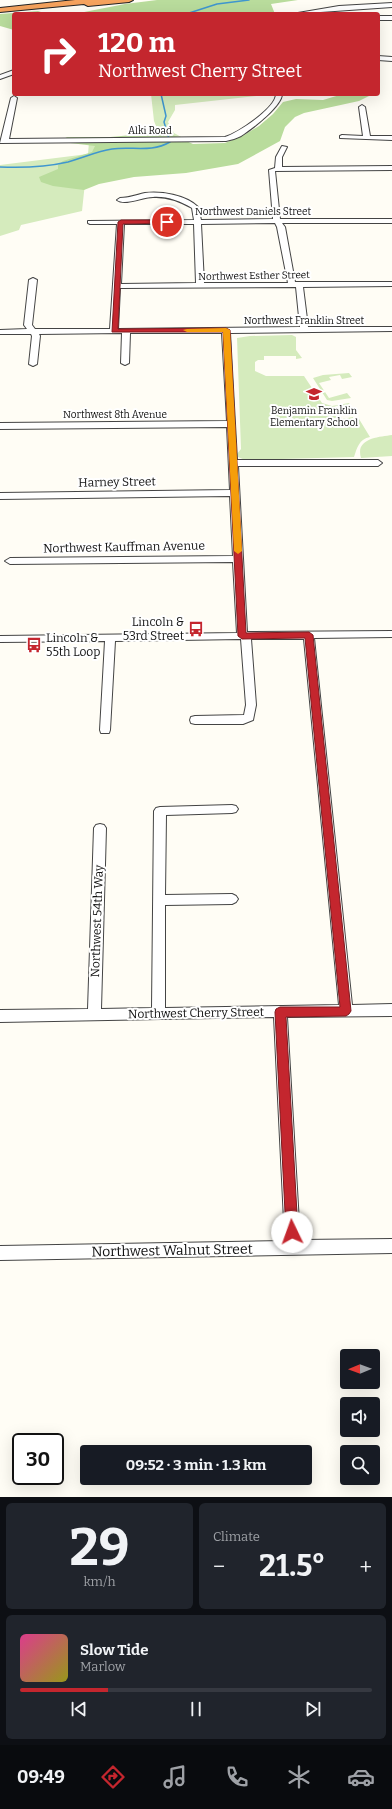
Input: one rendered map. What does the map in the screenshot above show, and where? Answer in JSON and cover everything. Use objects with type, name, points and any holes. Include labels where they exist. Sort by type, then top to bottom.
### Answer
[{"type":"highway","points":[[0,10],[43,2],[99,0]]},
{"type":"highway","points":[[0,4],[24,2],[130,0]]},
{"type":"street","points":[[310,12],[339,8],[392,5]]},
{"type":"street","points":[[380,18],[392,18]]},
{"type":"street","points":[[380,58],[392,58]]},
{"type":"street","points":[[0,77],[12,73]]},
{"type":"street","name":"Alki Road","points":[[3,141],[226,139],[238,136],[277,104],[279,96]]},
{"type":"street","points":[[3,141],[14,98]]},
{"type":"street","points":[[362,107],[367,138]]},
{"type":"street","points":[[342,137],[392,138]]},
{"type":"street","points":[[279,169],[278,163],[280,154],[284,147]]},
{"type":"street","points":[[304,330],[296,284],[281,227],[277,221],[272,170],[392,168]]},
{"type":"street","points":[[120,200],[150,195],[170,197],[195,207],[198,222],[200,286]]},
{"type":"street","name":"Northwest Daniels Street","points":[[90,222],[392,221]]},
{"type":"street","points":[[114,331],[121,222]]},
{"type":"street","points":[[33,280],[28,325],[34,331],[36,336],[33,364]]},
{"type":"street","name":"Northwest Esther Street","points":[[116,286],[392,284]]},
{"type":"street","name":"Northwest Franklin Street","points":[[0,332],[392,329]]},
{"type":"street","points":[[195,720],[243,720],[249,717],[251,705],[238,559],[226,330]]},
{"type":"street","points":[[125,363],[126,331]]},
{"type":"street","name":"Northwest 8th Avenue","points":[[0,426],[231,424]]},
{"type":"street","points":[[233,463],[378,463]]},
{"type":"street","name":"Harney Street","points":[[0,496],[235,493]]},
{"type":"street","name":"Northwest Kauffman Avenue","points":[[10,561],[238,559]]},
{"type":"street","points":[[0,639],[392,634]]},
{"type":"street","points":[[309,635],[346,1011]]},
{"type":"street","points":[[106,730],[110,638]]},
{"type":"street","points":[[158,1014],[160,811],[232,809]]},
{"type":"street","name":"Northwest 54th Way","points":[[94,1015],[100,828]]},
{"type":"street","points":[[159,900],[232,899]]},
{"type":"street","name":"Northwest Cherry Street","points":[[0,1016],[392,1010]]},
{"type":"street","points":[[280,1012],[293,1248]]},
{"type":"street","name":"Northwest Walnut Street","points":[[0,1253],[392,1246]]},
{"type":"green space","points":[[157,0],[298,0],[271,4],[274,12],[84,12],[125,4]]},
{"type":"green space","points":[[12,13],[12,29],[0,26],[0,14]]},
{"type":"green space","points":[[151,96],[257,96],[175,105],[175,110],[168,122],[174,133],[185,139],[87,164],[82,211],[21,225],[19,230],[0,236],[0,165],[88,154],[89,142],[162,141],[154,121]]},
{"type":"green space","points":[[336,96],[369,96],[359,101],[304,113],[295,117],[285,127],[280,141],[238,164],[186,173],[134,177],[99,184],[84,190],[53,186],[41,182],[39,177],[58,169],[58,165],[63,161],[92,152],[95,146],[70,143],[64,139],[67,137],[110,137],[166,132],[193,144],[225,143],[244,135],[259,126],[273,114],[283,102],[296,99],[323,100]]},
{"type":"green space","points":[[292,335],[296,337],[296,350],[302,358],[296,359],[296,356],[264,356],[264,360],[258,360],[255,362],[255,371],[266,376],[304,376],[322,403],[332,406],[349,403],[350,405],[335,406],[342,419],[353,417],[353,419],[335,422],[359,419],[370,437],[363,440],[357,447],[354,457],[245,460],[238,457],[237,454],[241,449],[237,338],[250,336]]},
{"type":"green space","points":[[349,373],[352,377],[342,379],[340,375],[329,377],[331,380],[319,383],[329,398],[347,393],[351,398],[332,401],[327,400],[313,378],[323,375]]},
{"type":"green space","points":[[392,435],[392,456],[361,458],[361,446],[365,442],[375,438]]},
{"type":"waterway","points":[[192,12],[217,4],[249,0]]},
{"type":"waterway","points":[[0,167],[51,165],[68,162],[106,150],[119,148],[149,148],[170,142],[164,122],[166,116],[161,96]]},
{"type":"slow traffic","points":[[187,330],[226,330],[238,551]]},
{"type":"place","name":"Benjamin Franklin Elementary School","points":[[314,394]]},
{"type":"place","name":"Lincoln & 53rd Street","points":[[196,629]]},
{"type":"place","name":"Lincoln & 55th Loop","points":[[34,645]]},
{"type":"route","points":[[167,222],[121,222],[114,331],[226,330],[242,636],[309,635],[346,1011],[280,1012],[292,1232]]}]
